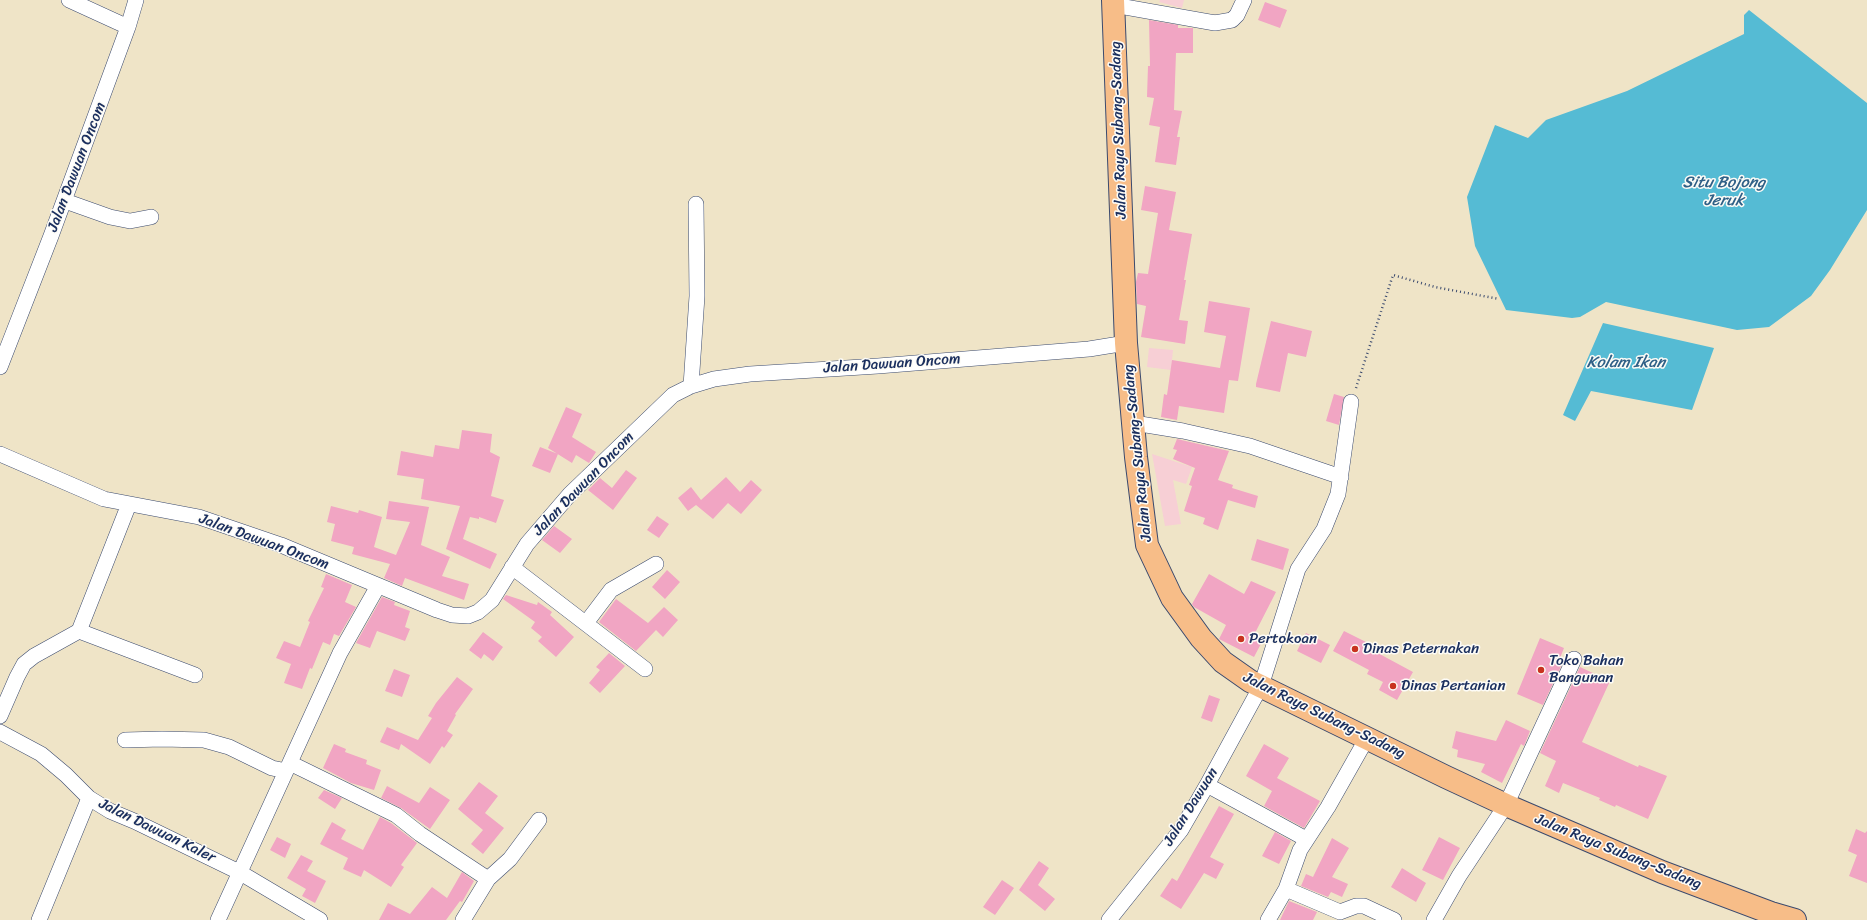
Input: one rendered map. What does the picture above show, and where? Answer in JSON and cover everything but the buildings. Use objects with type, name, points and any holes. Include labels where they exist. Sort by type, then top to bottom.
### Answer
[{"type":"main road","name":"Jalan Raya Subang-Sadang","points":[[1114,2],[1126,344],[1136,457],[1147,545],[1172,598],[1201,638],[1223,662],[1250,681],[1506,805],[1662,872],[1770,913],[1795,920]]},
{"type":"street","points":[[69,0],[128,27]]},
{"type":"street","name":"Jalan Dawuan Oncom","points":[[0,367],[64,201],[128,27],[136,0]]},
{"type":"street","points":[[1114,2],[1215,23],[1232,20],[1237,14],[1244,0]]},
{"type":"street","points":[[64,201],[110,217],[130,221],[151,217]]},
{"type":"street","points":[[691,386],[697,296],[696,204]]},
{"type":"street","name":"Jalan Dawuan Oncom","points":[[0,454],[104,499],[199,518],[281,545],[437,610],[452,615],[468,616],[478,612],[492,600],[527,544],[570,494],[673,395],[691,386],[714,379],[750,374],[1089,349],[1126,344]]},
{"type":"street","name":"Jalan Dawuan","points":[[1109,920],[1181,830],[1261,686],[1298,569],[1324,529],[1338,494],[1351,402]]},
{"type":"street","points":[[1134,423],[1183,431],[1250,446],[1341,477]]},
{"type":"street","points":[[0,716],[24,664],[34,656],[79,631],[129,504]]},
{"type":"street","points":[[586,624],[611,590],[656,564]]},
{"type":"street","points":[[512,567],[646,669]]},
{"type":"street","points":[[218,920],[340,654],[378,586]]},
{"type":"street","points":[[79,631],[195,675]]},
{"type":"street","points":[[1434,920],[1459,876],[1506,805],[1574,660]]},
{"type":"street","name":"Jalan Dawuan Kaler","points":[[0,732],[41,754],[66,775],[89,798],[110,811],[134,821],[239,872],[320,920]]},
{"type":"street","points":[[1268,920],[1286,888],[1300,850],[1328,807],[1367,738]]},
{"type":"street","points":[[125,740],[204,740],[229,747],[272,768],[288,767],[396,815],[420,834],[488,880]]},
{"type":"street","points":[[1207,785],[1306,839]]},
{"type":"street","points":[[39,920],[89,798]]},
{"type":"street","points":[[463,920],[488,880],[510,859],[539,820]]},
{"type":"street","points":[[1286,888],[1340,912],[1356,906],[1364,906],[1394,920]]},
{"type":"path","points":[[1351,402],[1393,275],[1435,287],[1499,298]]},
{"type":"shaded area","points":[[1160,0],[1184,0],[1182,8],[1159,2]]},
{"type":"shaded area","points":[[1149,348],[1173,350],[1171,370],[1147,367]]},
{"type":"shaded area","points":[[1152,454],[1192,467],[1186,484],[1173,480],[1181,524],[1165,526]]},
{"type":"water","name":"Situ Bojong Jeruk","points":[[1749,10],[1867,103],[1867,210],[1830,270],[1811,296],[1769,327],[1737,330],[1606,302],[1580,317],[1572,318],[1506,310],[1475,246],[1467,197],[1495,125],[1528,138],[1546,120],[1627,91],[1744,34],[1744,15]]},
{"type":"water","name":"Kolam Ikan","points":[[1603,323],[1714,348],[1692,410],[1591,391],[1575,421],[1563,415]]},
{"type":"place","name":"Pertokoan","points":[[1241,639]]},
{"type":"place","name":"Dinas Peternakan","points":[[1355,649]]},
{"type":"place","name":"Toko Bahan Bangunan","points":[[1541,670]]},
{"type":"place","name":"Dinas Pertanian","points":[[1393,686]]}]
